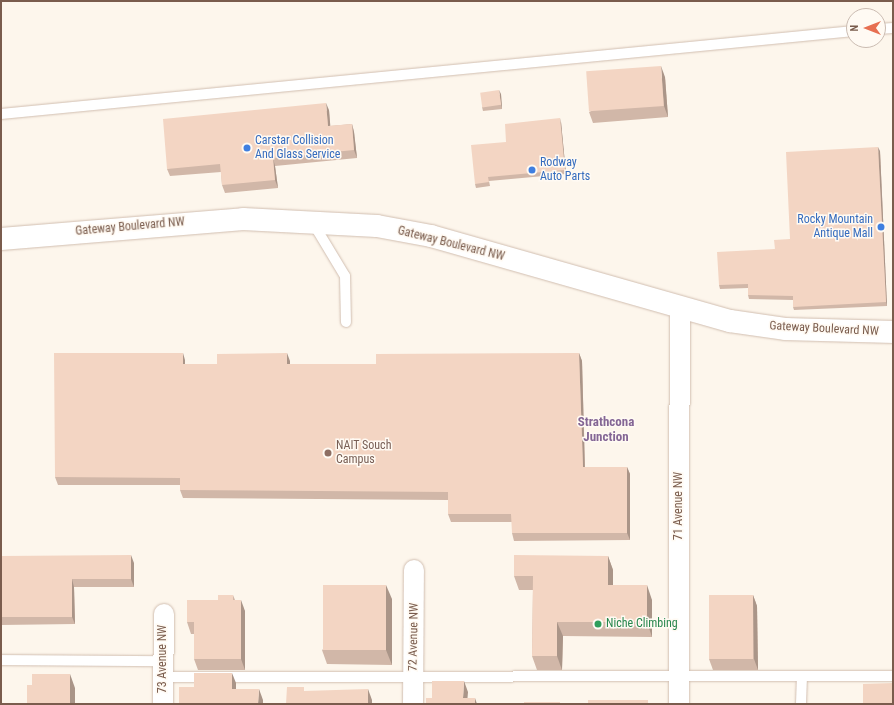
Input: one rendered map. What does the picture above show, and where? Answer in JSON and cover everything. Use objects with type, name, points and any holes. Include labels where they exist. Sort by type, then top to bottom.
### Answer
[{"type":"main road","name":"Gateway Boulevard NW","points":[[1,239],[175,222],[310,220],[377,226],[431,236],[680,308],[786,329],[893,332]]},
{"type":"street","name":"71 Avenue NW","points":[[679,704],[680,308]]},
{"type":"street","name":"72 Avenue NW","points":[[413,704],[414,570]]},
{"type":"street","name":"73 Avenue NW","points":[[163,704],[164,614]]},
{"type":"lane","points":[[1,114],[846,32]]},
{"type":"lane","points":[[310,220],[345,276],[346,322]]},
{"type":"lane","points":[[1,660],[163,669],[413,677],[802,678],[893,676]]},
{"type":"lane","points":[[801,704],[802,678]]},
{"type":"building","points":[[661,66],[664,106],[589,111],[586,71]]},
{"type":"building","points":[[499,90],[501,105],[482,107],[480,93]]},
{"type":"building","points":[[326,103],[328,126],[352,124],[354,150],[273,158],[275,180],[222,185],[220,164],[167,169],[163,119]]},
{"type":"building","points":[[560,118],[565,170],[488,177],[489,182],[475,184],[471,145],[506,142],[505,124]]},
{"type":"building","points":[[878,147],[886,302],[793,307],[793,296],[748,295],[748,284],[719,285],[717,252],[775,249],[774,240],[790,239],[786,152]]},
{"type":"building","points":[[54,353],[183,353],[183,364],[217,364],[217,354],[287,353],[287,364],[376,364],[376,354],[579,353],[583,467],[627,467],[627,533],[512,533],[511,514],[448,514],[448,492],[180,490],[180,478],[55,477]]},
{"type":"building","points":[[131,555],[131,579],[72,579],[72,617],[1,617],[1,556]]},
{"type":"building","points":[[514,555],[608,556],[608,585],[647,585],[647,622],[557,622],[557,656],[532,656],[533,576],[514,576]]},
{"type":"building","points":[[323,585],[386,585],[386,650],[323,650]]},
{"type":"building","points":[[218,595],[233,595],[233,600],[241,600],[241,659],[194,659],[194,622],[187,622],[187,600],[218,600]]},
{"type":"building","points":[[709,595],[753,595],[753,659],[709,659]]},
{"type":"building","points":[[194,673],[232,673],[232,689],[259,689],[258,704],[179,704],[179,687],[194,687]]},
{"type":"building","points":[[32,674],[70,674],[70,704],[27,704],[27,685],[32,685]]},
{"type":"building","points":[[432,681],[464,681],[463,698],[475,698],[475,704],[426,704],[426,698],[432,698]]},
{"type":"building","points":[[893,683],[893,704],[848,704],[863,703],[863,684]]},
{"type":"building","points":[[287,687],[304,687],[304,691],[368,689],[368,704],[286,704]]},
{"type":"building","points":[[588,700],[648,700],[648,704],[588,704]]},
{"type":"building","points":[[524,702],[560,702],[560,704],[524,704]]},
{"type":"place","name":"Carstar Collision And Glass Service","points":[[247,148]]},
{"type":"place","name":"Rodway Auto Parts","points":[[532,170]]},
{"type":"place","name":"Rocky Mountain Antique Mall","points":[[881,227]]},
{"type":"place","name":"NAIT Souch Campus","points":[[328,453]]},
{"type":"place","name":"Niche Climbing","points":[[598,624]]},
{"type":"district","name":"Strathcona Junction","points":[[606,430]]}]
